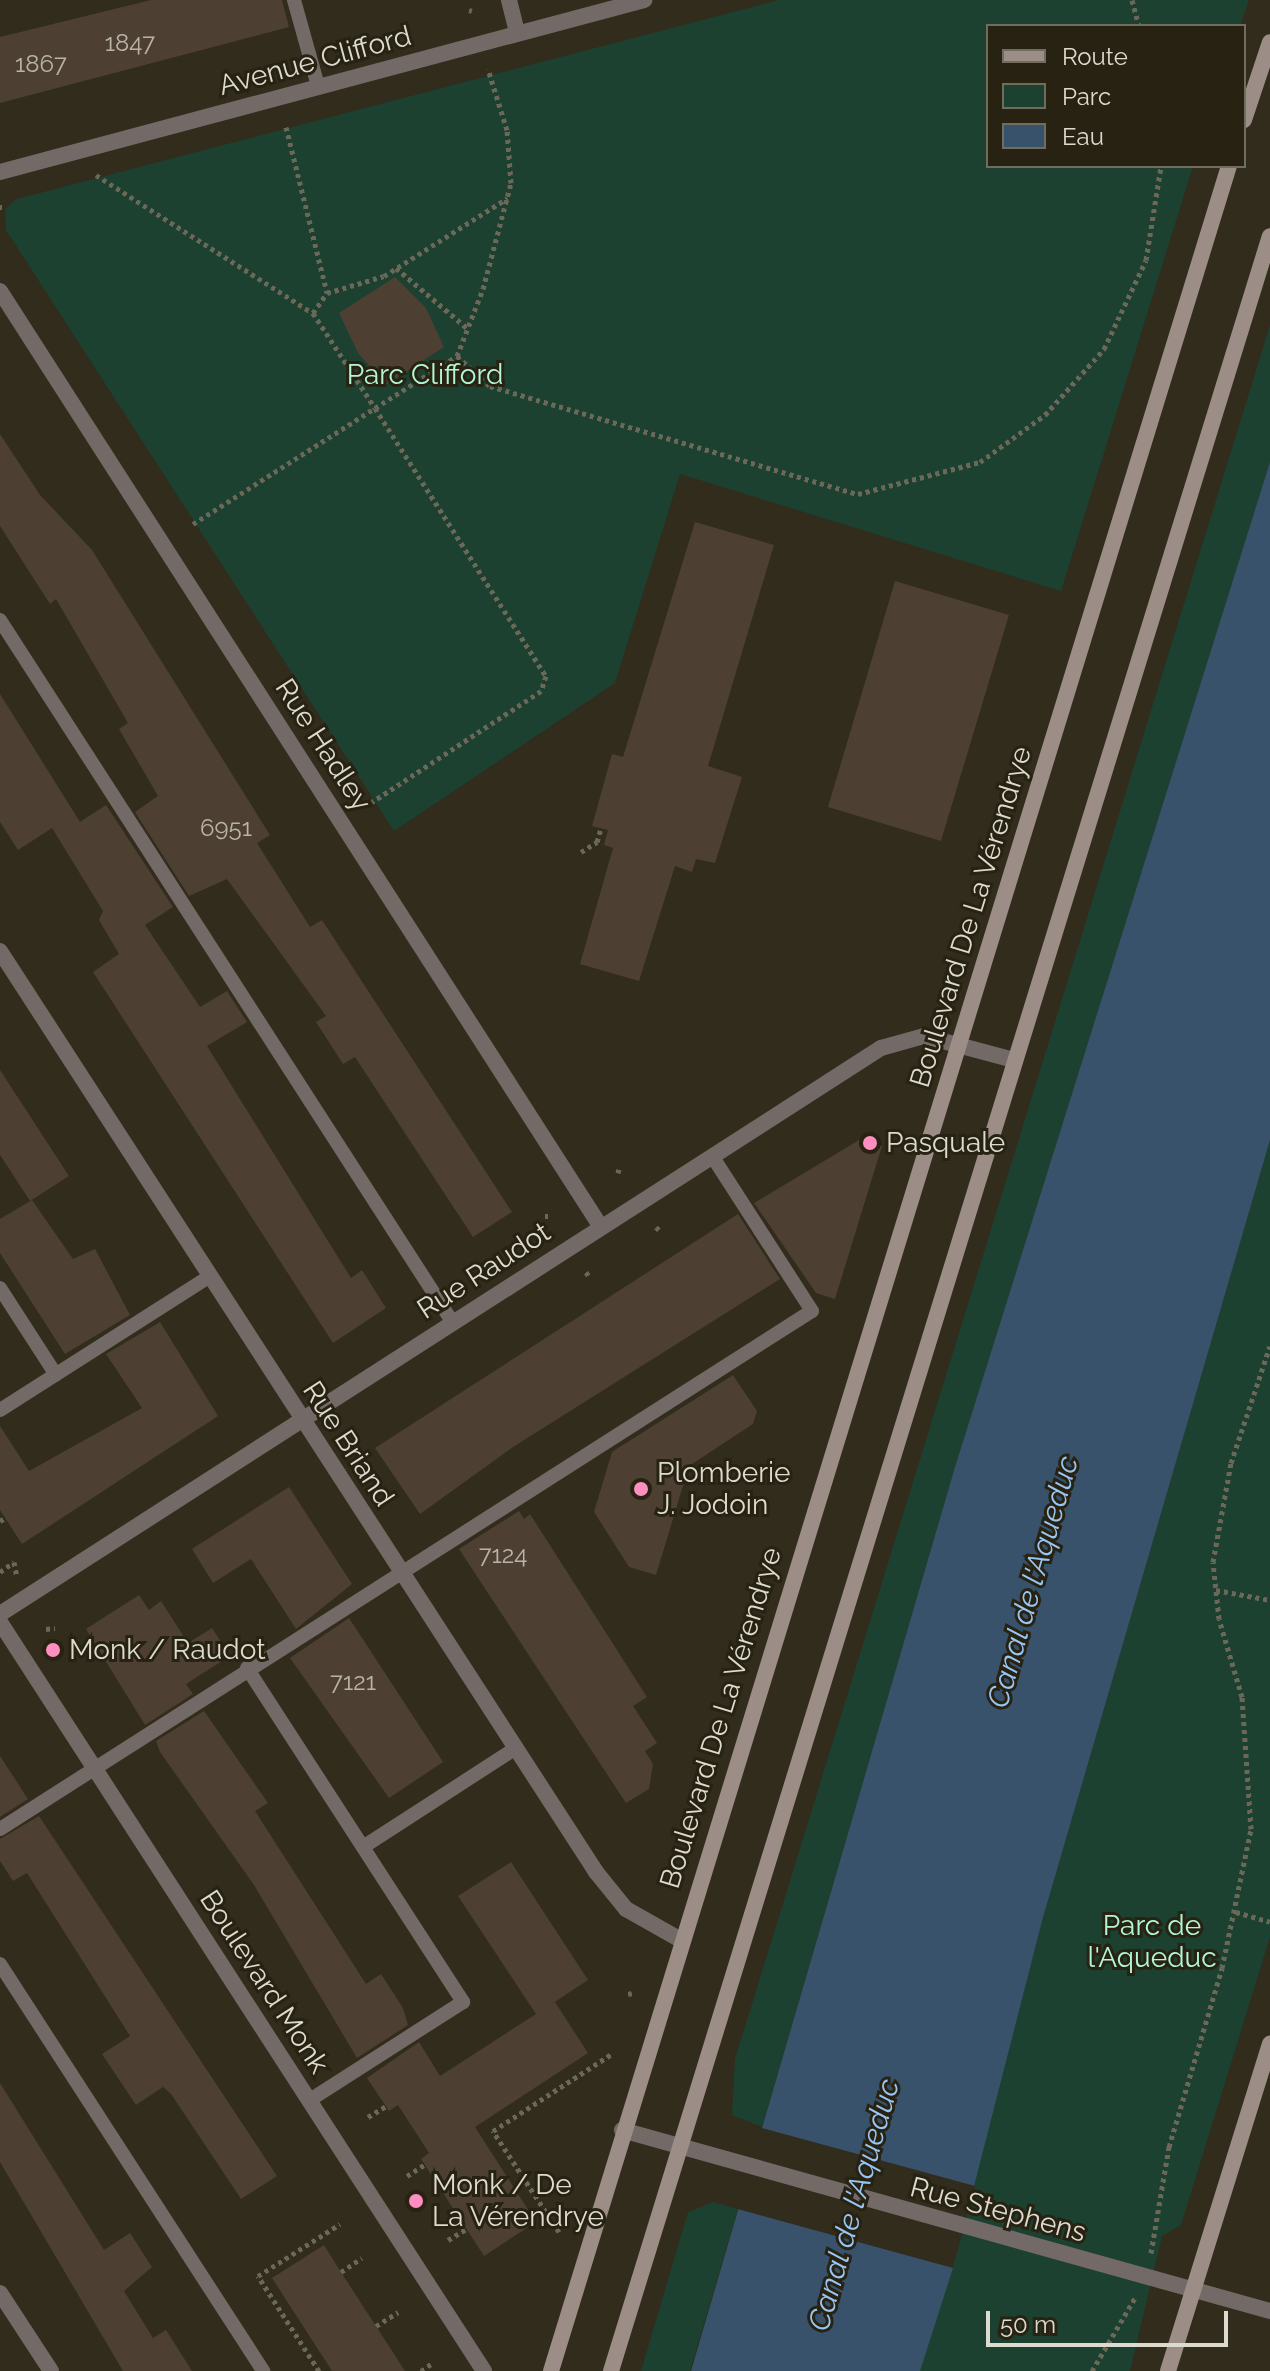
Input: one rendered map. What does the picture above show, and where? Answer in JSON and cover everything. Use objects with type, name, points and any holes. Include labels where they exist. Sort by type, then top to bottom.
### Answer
[{"type":"main road","points":[[1246,114],[1270,42]]},
{"type":"main road","name":"Boulevard De La Vérendrye","points":[[551,2371],[679,1939],[960,1044],[1228,168]]},
{"type":"main road","points":[[611,2371],[677,2148],[1270,236]]},
{"type":"main road","points":[[1168,2371],[1270,2044]]},
{"type":"street","points":[[509,0],[517,33]]},
{"type":"street","name":"Avenue Clifford","points":[[0,172],[644,0]]},
{"type":"street","name":"Rue Hadley","points":[[0,291],[601,1227]]},
{"type":"street","name":"Rue Briand","points":[[0,951],[301,1420],[613,1894],[679,1939]]},
{"type":"street","name":"Rue Raudot","points":[[0,1614],[897,1040],[924,1036],[1014,1060]]},
{"type":"street","name":"Boulevard Monk","points":[[0,1622],[484,2371]]},
{"type":"street","name":"Rue Stephens","points":[[622,2130],[745,2168],[1270,2311]]},
{"type":"street","points":[[0,2293],[51,2371]]},
{"type":"lane","points":[[294,0],[318,86]]},
{"type":"lane","points":[[0,620],[453,1323]]},
{"type":"lane","points":[[0,1829],[247,1668],[812,1311],[712,1156]]},
{"type":"lane","points":[[0,1410],[210,1276]]},
{"type":"lane","points":[[0,1288],[56,1375]]},
{"type":"lane","points":[[247,1668],[463,2002],[310,2100]]},
{"type":"lane","points":[[363,1847],[516,1748]]},
{"type":"lane","points":[[0,1964],[263,2371]]},
{"type":"path","points":[[1132,0],[1138,24]]},
{"type":"path","points":[[193,524],[457,356],[508,198],[507,130],[488,69]]},
{"type":"path","points":[[286,127],[327,293]]},
{"type":"path","points":[[457,356],[490,386],[858,494],[980,462],[1045,415],[1104,349],[1146,260],[1161,168]]},
{"type":"path","points":[[96,175],[313,313],[546,676],[541,691],[372,802]]},
{"type":"path","points":[[313,313],[327,293],[396,268],[508,198]]},
{"type":"path","points":[[396,268],[467,328]]},
{"type":"path","points":[[581,852],[597,842],[601,828]]},
{"type":"path","points":[[1153,2244],[1169,2147],[1236,1912],[1251,1829],[1242,1697],[1216,1590],[1213,1562],[1231,1463],[1270,1346]]},
{"type":"path","points":[[0,1572],[14,1562]]},
{"type":"path","points":[[1216,1590],[1270,1600]]},
{"type":"path","points":[[46,1629],[55,1628]]},
{"type":"path","points":[[1236,1912],[1270,1922]]},
{"type":"path","points":[[559,2232],[493,2131],[613,2053]]},
{"type":"path","points":[[368,2117],[386,2106]]},
{"type":"path","points":[[407,2176],[424,2165]]},
{"type":"path","points":[[319,2371],[258,2276],[340,2224]]},
{"type":"path","points":[[448,2240],[466,2229]]},
{"type":"path","points":[[341,2272],[362,2258]]},
{"type":"path","points":[[1092,2371],[1132,2307]]},
{"type":"path","points":[[376,2326],[398,2312]]},
{"type":"path","points":[[421,2371],[431,2364]]},
{"type":"green space","name":"Parc Clifford","points":[[779,0],[1249,0],[1241,24],[986,24],[986,168],[1192,168],[1061,591],[680,474],[615,683],[394,831],[6,230],[5,209],[17,199]]},
{"type":"green space","points":[[1270,325],[1270,462],[955,1467],[762,2127],[732,2115],[735,2059]]},
{"type":"green space","name":"Parc de l'Aqueduc","points":[[1270,1140],[1270,1937],[1181,2225],[1162,2236],[1130,2371],[920,2371],[1042,1921]]},
{"type":"green space","points":[[713,2202],[738,2209],[690,2371],[641,2371],[688,2212]]},
{"type":"water","name":"Canal de l'Aqueduc","points":[[1270,462],[1270,1140],[1042,1921],[953,2268],[920,2371],[691,2371],[955,1467]]},
{"type":"pier","points":[[758,2127],[975,2186],[953,2268],[734,2208]]},
{"type":"building","points":[[151,0],[282,0],[289,27],[0,103],[0,37]]},
{"type":"building","points":[[395,277],[426,308],[444,347],[386,385],[358,353],[339,313]]},
{"type":"building","points":[[0,434],[40,495],[92,550],[270,835],[257,843],[310,927],[322,920],[512,1212],[473,1237],[355,1057],[343,1064],[316,1022],[326,1016],[227,879],[189,896],[135,812],[158,796],[119,729],[128,723],[56,599],[50,604],[0,526]]},
{"type":"building","points":[[695,522],[774,545],[708,766],[742,777],[715,863],[696,859],[692,872],[675,866],[639,981],[580,964],[613,848],[604,845],[608,830],[592,826],[612,754],[623,757]]},
{"type":"building","points":[[895,581],[1009,615],[941,841],[828,807]]},
{"type":"building","points":[[0,694],[80,822],[106,805],[173,907],[145,925],[200,1007],[227,991],[247,1022],[207,1046],[351,1278],[362,1270],[386,1308],[333,1343],[93,972],[119,954],[99,920],[103,911],[52,828],[18,850],[0,822]]},
{"type":"building","points":[[0,1070],[69,1176],[30,1201],[0,1155]]},
{"type":"building","points":[[859,1140],[882,1146],[835,1299],[816,1293],[754,1203]]},
{"type":"building","points":[[32,1200],[73,1259],[95,1249],[130,1315],[65,1354],[0,1253],[0,1219]]},
{"type":"building","points":[[738,1214],[780,1279],[513,1447],[420,1514],[375,1448]]},
{"type":"building","points":[[160,1322],[218,1416],[22,1544],[0,1510],[0,1426],[29,1471],[142,1408],[106,1354]]},
{"type":"building","name":"Plomberie J. Jodoin","points":[[733,1375],[757,1411],[753,1424],[689,1466],[656,1575],[629,1567],[594,1512],[612,1452]]},
{"type":"building","points":[[289,1487],[352,1584],[296,1629],[251,1559],[213,1583],[192,1549]]},
{"type":"building","points":[[519,1511],[524,1519],[530,1514],[647,1697],[633,1706],[657,1743],[645,1751],[653,1764],[649,1789],[626,1803],[459,1549]]},
{"type":"building","points":[[139,1595],[149,1610],[161,1601],[188,1643],[212,1628],[230,1656],[186,1684],[193,1694],[145,1725],[86,1629]]},
{"type":"building","points":[[349,1618],[443,1762],[389,1798],[290,1658]]},
{"type":"building","points":[[204,1711],[268,1803],[255,1811],[366,1984],[381,1974],[403,2008],[408,2025],[357,2058],[254,1885],[160,1752],[156,1741]]},
{"type":"building","points":[[0,1756],[28,1799],[0,1817]]},
{"type":"building","points":[[39,1816],[277,2176],[241,2199],[171,2094],[163,2087],[136,2105],[102,2054],[130,2036],[27,1873],[13,1881],[0,1861],[0,1839]]},
{"type":"building","points":[[511,1862],[588,1980],[544,2009],[555,2002],[588,2053],[475,2127],[536,2222],[484,2256],[421,2159],[429,2153],[398,2105],[389,2111],[367,2078],[419,2042],[440,2076],[536,2014],[458,1896]]},
{"type":"building","points":[[0,2083],[104,2250],[130,2233],[152,2267],[124,2291],[153,2338],[166,2330],[192,2371],[123,2371],[0,2162]]},
{"type":"building","points":[[324,2245],[405,2371],[332,2371],[272,2278]]},
{"type":"place","name":"Pasquale","points":[[870,1143]]},
{"type":"place","name":"Plomberie J. Jodoin","points":[[641,1489]]},
{"type":"place","name":"Monk / Raudot","points":[[53,1650]]},
{"type":"place","name":"Monk / De La Vérendrye","points":[[416,2201]]}]
